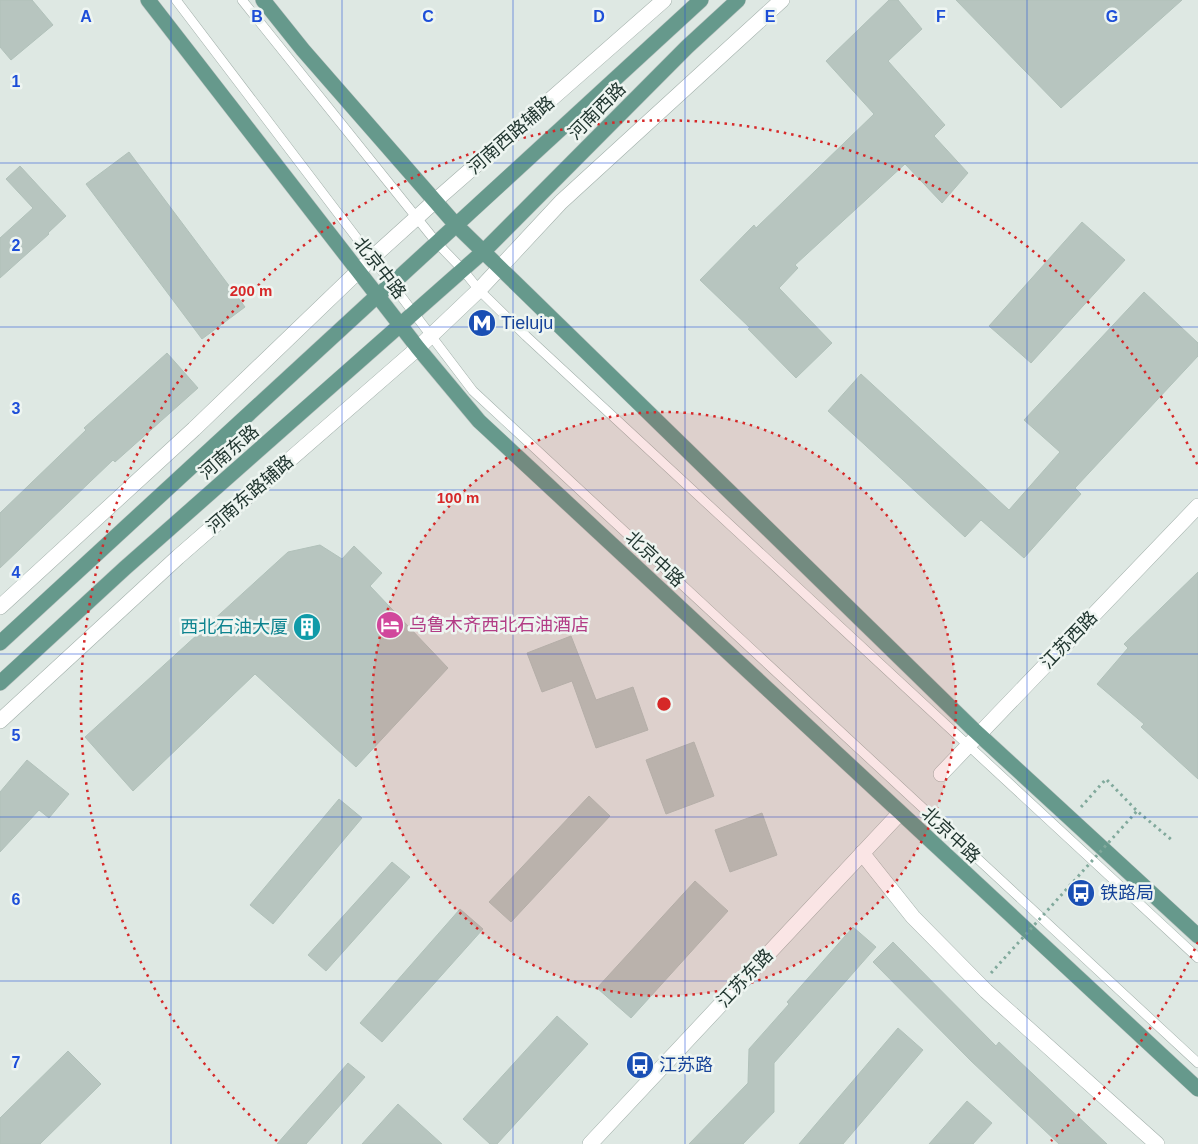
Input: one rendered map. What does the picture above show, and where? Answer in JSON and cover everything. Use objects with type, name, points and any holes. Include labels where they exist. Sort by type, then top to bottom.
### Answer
[{"type":"main road","name":"北京中路","points":[[148,0],[418,348],[479,421],[1198,1089]]},
{"type":"main road","points":[[263,0],[303,50],[456,225],[979,734],[1198,936]]},
{"type":"main road","name":"河南西路","points":[[456,225],[701,0]]},
{"type":"main road","name":"河南西路","points":[[484,251],[687,47],[738,0]]},
{"type":"main road","name":"河南东路","points":[[0,643],[456,225]]},
{"type":"main road","name":"河南东路","points":[[0,683],[125,568],[484,251]]},
{"type":"street","name":"河南西路辅路","points":[[359,271],[435,201],[664,0]]},
{"type":"street","points":[[500,267],[561,202],[782,0]]},
{"type":"street","name":"河南东路辅路","points":[[0,721],[178,557],[418,348],[479,290],[500,267]]},
{"type":"street","points":[[0,607],[194,429],[359,271]]},
{"type":"street","name":"江苏西路","points":[[941,774],[1198,506]]},
{"type":"street","name":"江苏东路","points":[[590,1144],[900,813]]},
{"type":"street","points":[[862,853],[913,917],[986,991],[1157,1144]]},
{"type":"lane","points":[[176,0],[393,283],[473,391],[1198,1063]]},
{"type":"lane","points":[[242,0],[416,218],[479,290],[526,336],[1198,958]]},
{"type":"path","points":[[1070,818],[1106,779],[1137,810],[1173,841]]},
{"type":"path","points":[[991,972],[1137,810]]},
{"type":"building","points":[[0,0],[32,0],[53,25],[11,60],[0,47]]},
{"type":"building","points":[[889,0],[898,0],[922,29],[888,61],[945,125],[934,136],[968,173],[942,203],[905,164],[795,265],[798,268],[779,288],[832,343],[796,378],[748,329],[750,328],[700,280],[754,225],[756,228],[874,114],[826,61]]},
{"type":"building","points":[[956,0],[1182,0],[1061,108]]},
{"type":"building","points":[[129,152],[245,307],[202,339],[86,184]]},
{"type":"building","points":[[20,166],[66,216],[0,278],[0,238],[33,208],[6,179]]},
{"type":"building","points":[[1082,222],[1125,260],[1031,363],[989,326]]},
{"type":"building","points":[[1144,292],[1198,343],[1198,356],[1075,488],[1081,494],[1024,558],[981,520],[965,537],[828,411],[861,374],[1009,510],[1060,452],[1024,420]]},
{"type":"building","points":[[167,353],[198,388],[115,462],[113,460],[0,568],[0,513],[86,430],[84,428]]},
{"type":"building","name":"西北石油大厦","points":[[320,545],[342,559],[354,546],[382,573],[370,586],[448,668],[356,767],[255,674],[133,791],[85,737],[288,552]]},
{"type":"building","points":[[1198,572],[1198,779],[1141,727],[1144,724],[1097,684],[1128,648],[1124,644]]},
{"type":"building","points":[[571,636],[596,700],[633,687],[648,730],[596,748],[572,681],[542,692],[527,653]]},
{"type":"building","points":[[694,742],[714,796],[666,814],[646,760]]},
{"type":"building","points":[[27,760],[69,794],[49,818],[39,810],[0,852],[0,792]]},
{"type":"building","points":[[589,796],[610,816],[511,922],[489,902]]},
{"type":"building","points":[[339,799],[362,818],[273,924],[250,905]]},
{"type":"building","points":[[762,813],[777,855],[730,872],[715,830]]},
{"type":"building","points":[[392,862],[410,877],[326,971],[308,955]]},
{"type":"building","points":[[695,881],[728,911],[631,1018],[597,988]]},
{"type":"building","points":[[460,909],[483,929],[382,1042],[360,1023]]},
{"type":"building","points":[[853,927],[876,947],[774,1063],[774,1112],[743,1144],[689,1144],[748,1083],[749,1049],[789,1004],[787,1002]]},
{"type":"building","points":[[893,942],[996,1046],[999,1042],[1107,1144],[1059,1144],[971,1061],[873,962]]},
{"type":"building","points":[[557,1016],[588,1044],[497,1144],[490,1144],[463,1119]]},
{"type":"building","points":[[898,1028],[923,1050],[843,1144],[799,1144]]},
{"type":"building","points":[[68,1051],[101,1084],[40,1144],[0,1144],[0,1118]]},
{"type":"building","points":[[348,1063],[365,1077],[306,1144],[277,1144]]},
{"type":"building","points":[[967,1101],[992,1123],[973,1144],[929,1144]]},
{"type":"building","points":[[398,1104],[442,1144],[362,1144]]},
{"type":"place","name":"Tieluju","points":[[482,323]]},
{"type":"place","name":"乌鲁木齐西北石油酒店","points":[[390,625]]},
{"type":"place","name":"西北石油大厦","points":[[307,627]]},
{"type":"place","name":"铁路局","points":[[1081,893]]},
{"type":"place","name":"江苏路","points":[[640,1065]]}]
